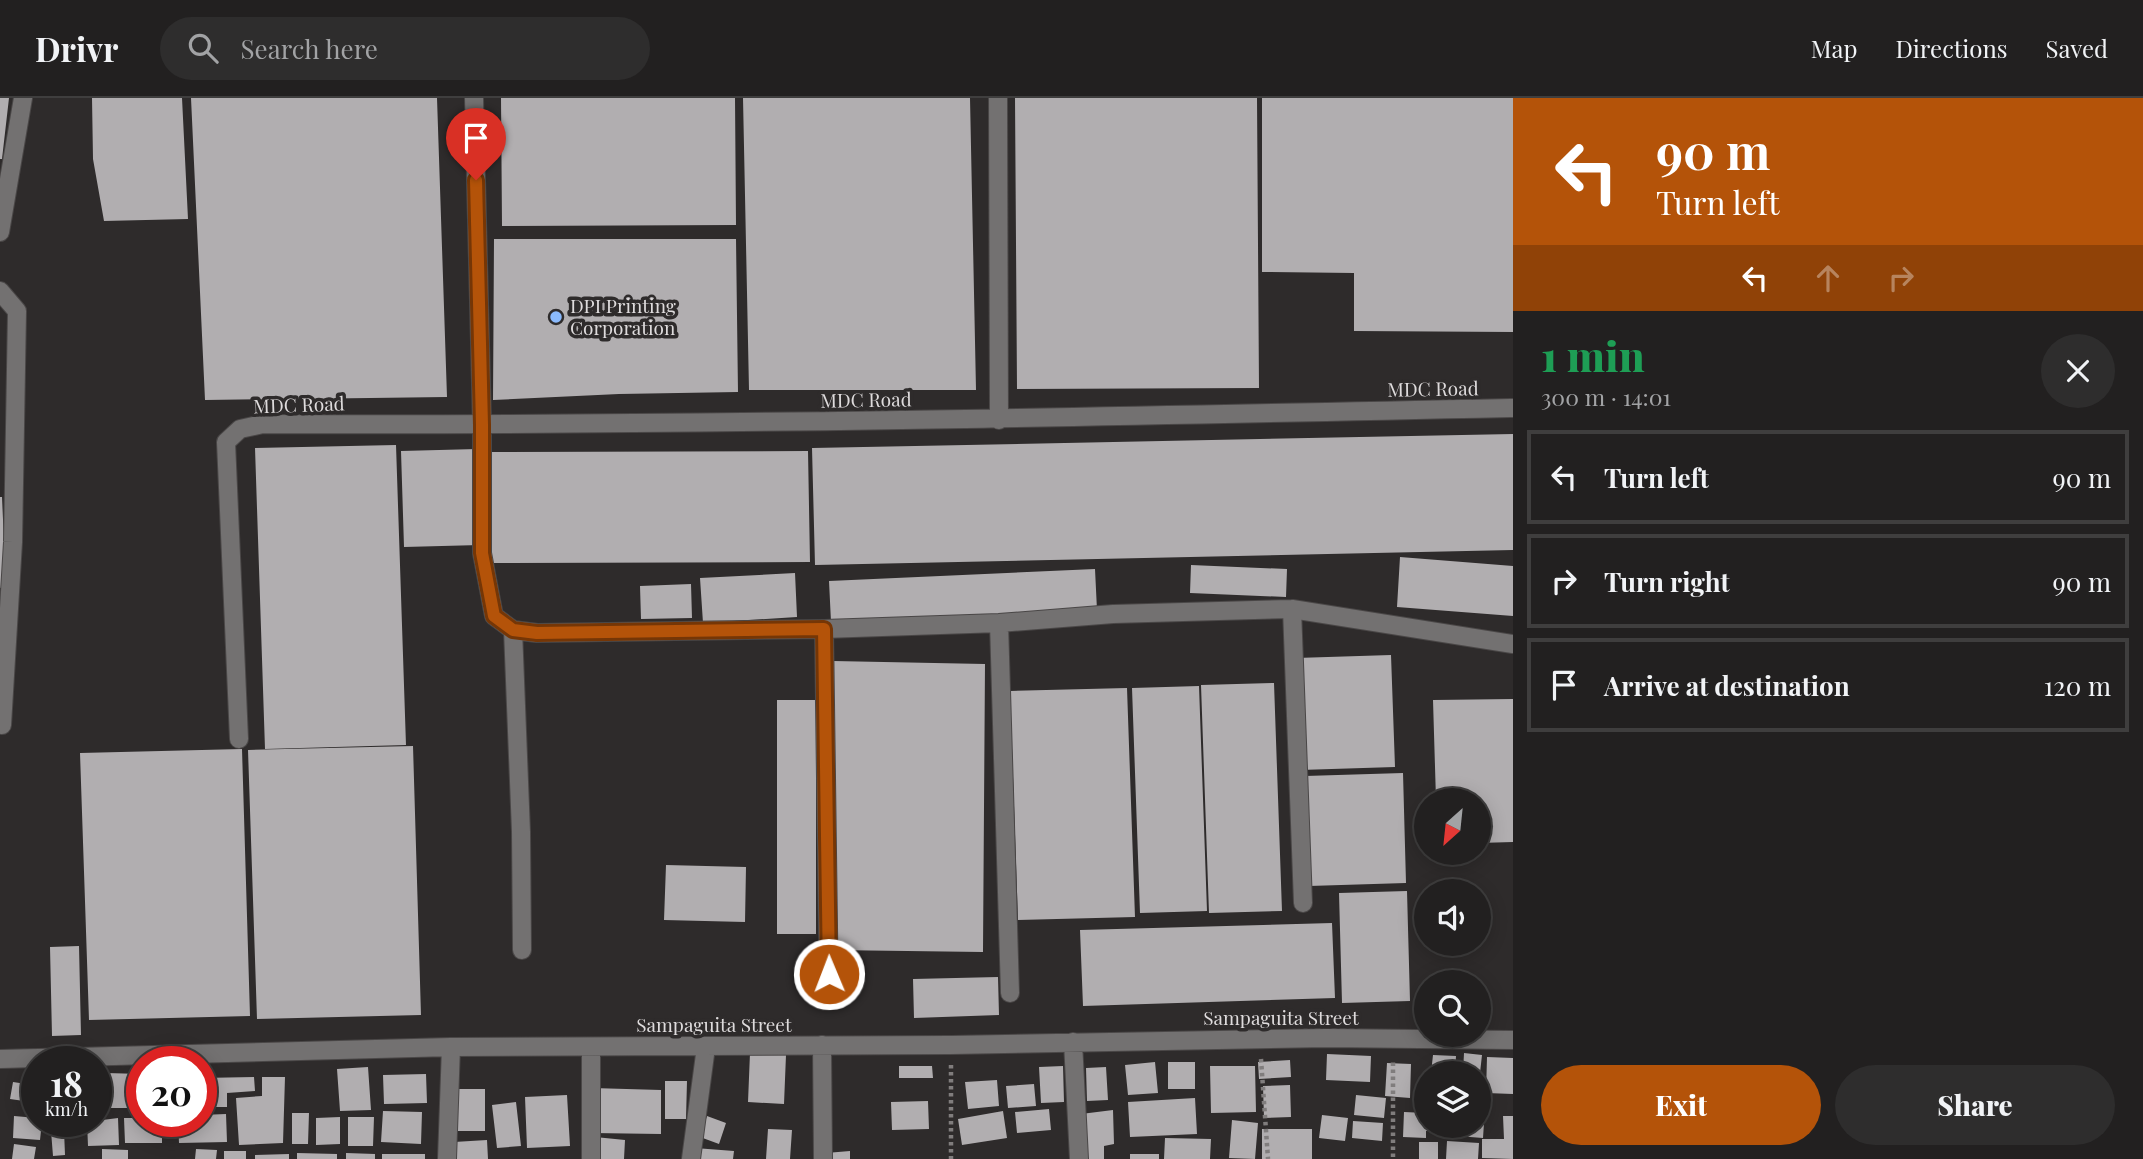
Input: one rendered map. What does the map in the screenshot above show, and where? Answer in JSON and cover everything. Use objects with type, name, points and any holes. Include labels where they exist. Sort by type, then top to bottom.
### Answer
[{"type":"street","points":[[0,232],[23,98]]},
{"type":"street","points":[[474,98],[482,425],[482,553],[494,616],[513,630],[537,633],[824,629],[1292,608],[1513,644]]},
{"type":"street","points":[[998,98],[999,420]]},
{"type":"street","points":[[0,291],[17,311],[13,542],[2,725]]},
{"type":"street","name":"MDC Road","points":[[239,739],[226,442],[240,429],[263,424],[482,425],[999,420],[1513,408]]},
{"type":"street","points":[[1292,608],[1303,903]]},
{"type":"street","points":[[999,623],[1010,993]]},
{"type":"street","points":[[824,629],[829,1001]]},
{"type":"street","points":[[513,630],[522,832],[522,950]]},
{"type":"street","name":"Sampaguita Street","points":[[0,1059],[451,1047],[1513,1040]]},
{"type":"street","points":[[1073,1042],[1079,1159]]},
{"type":"street","points":[[822,1045],[823,1159]]},
{"type":"street","points":[[590,1159],[592,1046]]},
{"type":"street","points":[[447,1159],[451,1047]]},
{"type":"street","points":[[691,1159],[706,1047]]},
{"type":"path","points":[[1392,1157],[1393,1039]]},
{"type":"path","points":[[951,1045],[951,1159]]},
{"type":"building","points":[[0,98],[9,98],[2,159],[0,159]]},
{"type":"building","points":[[92,98],[182,98],[188,219],[104,221],[93,159]]},
{"type":"building","points":[[191,98],[437,98],[447,397],[205,400]]},
{"type":"building","points":[[501,98],[735,98],[736,225],[502,226]]},
{"type":"building","points":[[743,98],[970,98],[976,390],[749,390]]},
{"type":"building","points":[[1015,98],[1257,98],[1259,388],[1017,389]]},
{"type":"building","points":[[1262,98],[1513,98],[1513,332],[1354,331],[1354,273],[1262,272]]},
{"type":"building","points":[[494,239],[736,239],[738,392],[493,400]]},
{"type":"building","points":[[1513,434],[1513,550],[815,565],[812,448]]},
{"type":"building","points":[[396,445],[406,745],[265,749],[255,448]]},
{"type":"building","points":[[477,449],[480,545],[404,547],[401,451]]},
{"type":"building","points":[[808,451],[810,562],[485,563],[484,452]]},
{"type":"building","points":[[0,497],[6,587],[0,588]]},
{"type":"building","points":[[1400,557],[1513,566],[1513,616],[1397,607]]},
{"type":"building","points":[[1191,565],[1287,569],[1286,597],[1190,593]]},
{"type":"building","points":[[1095,569],[1097,610],[831,622],[829,581]]},
{"type":"building","points":[[795,573],[797,617],[703,623],[700,578]]},
{"type":"building","points":[[691,584],[692,618],[641,619],[640,586]]},
{"type":"building","points":[[1391,655],[1395,767],[1300,770],[1296,658]]},
{"type":"building","points":[[833,661],[985,664],[983,952],[831,950]]},
{"type":"building","points":[[1274,683],[1282,911],[1209,913],[1201,685]]},
{"type":"building","points":[[1199,686],[1207,911],[1140,913],[1132,688]]},
{"type":"building","points":[[1127,688],[1135,917],[1018,920],[1010,691]]},
{"type":"building","points":[[1513,699],[1513,842],[1491,843],[1491,788],[1436,788],[1433,700]]},
{"type":"building","points":[[777,700],[816,700],[816,934],[777,934]]},
{"type":"building","points":[[413,746],[421,1015],[257,1019],[248,750]]},
{"type":"building","points":[[242,749],[250,1016],[89,1020],[80,753]]},
{"type":"building","points":[[1403,773],[1406,883],[1309,886],[1305,776]]},
{"type":"building","points":[[666,865],[746,867],[745,922],[664,920]]},
{"type":"building","points":[[1407,891],[1410,1001],[1342,1003],[1339,893]]},
{"type":"building","points":[[1332,923],[1335,998],[1083,1006],[1080,930]]},
{"type":"building","points":[[79,946],[81,1035],[52,1036],[50,947]]},
{"type":"building","points":[[998,977],[999,1015],[914,1018],[913,979]]},
{"type":"building","points":[[750,1053],[786,1055],[784,1104],[748,1102]]},
{"type":"building","points":[[1464,1053],[1482,1055],[1481,1061],[1464,1061]]},
{"type":"building","points":[[1327,1054],[1371,1056],[1370,1082],[1326,1080]]},
{"type":"building","points":[[1433,1055],[1456,1056],[1456,1061],[1432,1061]]},
{"type":"building","points":[[1487,1057],[1513,1058],[1513,1094],[1491,1093],[1491,1061],[1487,1061]]},
{"type":"building","points":[[1290,1060],[1291,1077],[1259,1079],[1258,1062]]},
{"type":"building","points":[[1155,1062],[1158,1093],[1128,1095],[1125,1065]]},
{"type":"building","points":[[1168,1062],[1195,1062],[1195,1089],[1168,1089]]},
{"type":"building","points":[[1387,1063],[1411,1064],[1410,1098],[1385,1096]]},
{"type":"building","points":[[899,1066],[932,1066],[933,1078],[899,1078]]},
{"type":"building","points":[[1063,1066],[1064,1102],[1041,1103],[1039,1067]]},
{"type":"building","points":[[1210,1066],[1255,1066],[1256,1112],[1211,1113]]},
{"type":"building","points":[[368,1067],[371,1110],[340,1111],[337,1069]]},
{"type":"building","points":[[1106,1067],[1108,1100],[1087,1101],[1086,1068]]},
{"type":"building","points":[[112,1073],[126,1074],[126,1108],[112,1108]]},
{"type":"building","points":[[426,1074],[427,1103],[384,1104],[383,1075]]},
{"type":"building","points":[[254,1077],[255,1091],[227,1093],[227,1107],[217,1107],[217,1078]]},
{"type":"building","points":[[262,1077],[285,1077],[283,1143],[239,1145],[236,1098],[262,1096]]},
{"type":"building","points":[[997,1080],[999,1106],[968,1109],[965,1082]]},
{"type":"building","points":[[665,1081],[687,1081],[686,1119],[665,1119]]},
{"type":"building","points":[[13,1082],[21,1083],[21,1101],[10,1099]]},
{"type":"building","points":[[1034,1084],[1036,1106],[1008,1108],[1006,1086]]},
{"type":"building","points":[[1290,1085],[1291,1117],[1264,1118],[1263,1086]]},
{"type":"building","points":[[592,1088],[661,1090],[661,1134],[592,1133]]},
{"type":"building","points":[[455,1089],[485,1089],[485,1131],[455,1131]]},
{"type":"building","points":[[567,1095],[570,1146],[527,1148],[525,1097]]},
{"type":"building","points":[[1356,1095],[1386,1098],[1384,1118],[1354,1115]]},
{"type":"building","points":[[1195,1098],[1197,1134],[1130,1137],[1128,1102]]},
{"type":"building","points":[[928,1101],[929,1129],[892,1130],[891,1102]]},
{"type":"building","points":[[516,1102],[521,1146],[497,1148],[492,1105]]},
{"type":"building","points":[[1049,1109],[1051,1130],[1017,1133],[1015,1112]]},
{"type":"building","points":[[1113,1110],[1114,1144],[1104,1146],[1104,1159],[1083,1159],[1081,1114]]},
{"type":"building","points":[[383,1111],[422,1112],[421,1144],[381,1142]]},
{"type":"building","points":[[1003,1111],[1007,1138],[962,1145],[958,1119]]},
{"type":"building","points":[[1404,1112],[1414,1112],[1414,1137],[1403,1137]]},
{"type":"building","points":[[292,1113],[309,1113],[308,1144],[292,1144]]},
{"type":"building","points":[[217,1114],[226,1114],[227,1142],[179,1143],[179,1137],[217,1137]]},
{"type":"building","points":[[1322,1115],[1348,1118],[1345,1141],[1319,1138]]},
{"type":"building","points":[[14,1116],[21,1117],[21,1137],[40,1137],[40,1140],[13,1138]]},
{"type":"building","points":[[707,1116],[726,1123],[719,1144],[700,1137]]},
{"type":"building","points":[[1503,1116],[1513,1116],[1513,1159],[1482,1158],[1482,1139],[1504,1139]]},
{"type":"building","points":[[340,1117],[340,1144],[316,1145],[316,1118]]},
{"type":"building","points":[[348,1117],[374,1117],[373,1146],[348,1146]]},
{"type":"building","points":[[118,1118],[119,1145],[88,1146],[88,1137],[112,1137],[112,1119]]},
{"type":"building","points":[[124,1118],[126,1137],[162,1137],[162,1143],[125,1143]]},
{"type":"building","points":[[1232,1120],[1258,1123],[1255,1159],[1229,1158]]},
{"type":"building","points":[[1353,1121],[1383,1123],[1382,1141],[1352,1138]]},
{"type":"building","points":[[768,1129],[792,1130],[790,1159],[766,1159]]},
{"type":"building","points":[[1262,1129],[1312,1129],[1312,1159],[1262,1159]]},
{"type":"building","points":[[51,1137],[64,1137],[65,1155],[53,1156]]},
{"type":"building","points":[[595,1137],[625,1140],[624,1159],[593,1159]]},
{"type":"building","points":[[1165,1138],[1211,1139],[1210,1159],[1164,1159]]},
{"type":"building","points":[[487,1140],[488,1159],[455,1159],[454,1142]]},
{"type":"building","points":[[1447,1141],[1479,1143],[1478,1159],[1446,1159]]},
{"type":"building","points":[[1419,1142],[1438,1142],[1438,1159],[1419,1159]]},
{"type":"building","points":[[14,1144],[36,1147],[34,1159],[12,1159]]},
{"type":"building","points":[[695,1148],[734,1151],[733,1159],[695,1159]]},
{"type":"building","points":[[102,1149],[128,1150],[128,1159],[102,1159]]},
{"type":"building","points":[[196,1149],[217,1150],[216,1159],[195,1159]]},
{"type":"building","points":[[224,1151],[246,1151],[246,1159],[224,1159]]},
{"type":"building","points":[[850,1151],[850,1159],[826,1159],[826,1153]]},
{"type":"building","points":[[297,1153],[337,1154],[337,1159],[297,1159]]},
{"type":"building","points":[[346,1153],[375,1154],[375,1159],[346,1159]]},
{"type":"building","points":[[289,1154],[289,1159],[255,1159],[255,1155]]},
{"type":"building","points":[[382,1154],[425,1154],[425,1159],[382,1159]]},
{"type":"building","points":[[1130,1154],[1159,1154],[1159,1159],[1130,1159]]},
{"type":"place","name":"DPI Printing Corporation","points":[[556,317]]},
{"type":"route","points":[[476,180],[482,553],[494,616],[513,630],[537,633],[824,629],[829,974]]}]
